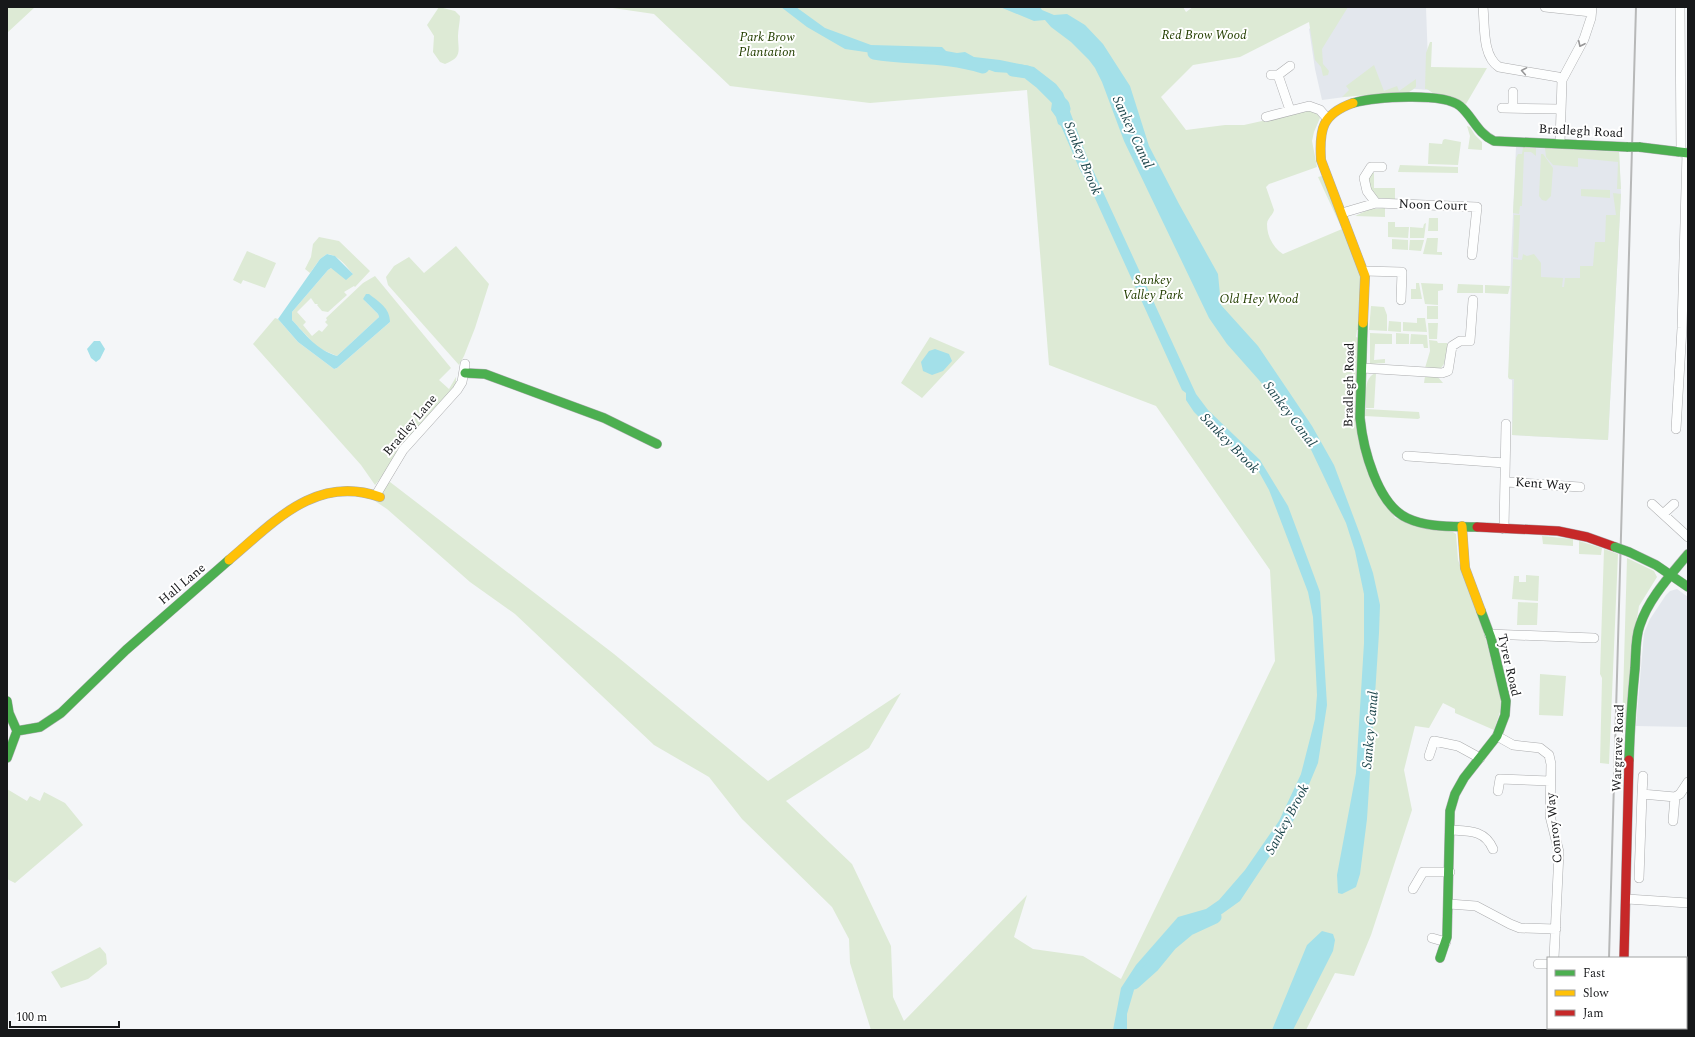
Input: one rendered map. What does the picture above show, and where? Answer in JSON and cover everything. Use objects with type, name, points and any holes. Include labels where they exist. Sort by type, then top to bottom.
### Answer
[{"type":"street","points":[[1483,7],[1488,52],[1493,62],[1499,67],[1558,77],[1562,80]]},
{"type":"street","points":[[1545,7],[1592,9],[1584,39],[1562,80],[1560,143]]},
{"type":"street","points":[[1676,429],[1685,328],[1684,32],[1680,7]]},
{"type":"street","points":[[1290,66],[1275,75],[1290,110]]},
{"type":"street","points":[[1513,92],[1513,108]]},
{"type":"street","name":"Bradlegh Road","points":[[1685,153],[1639,147],[1490,140],[1480,132],[1462,106],[1448,100],[1413,98],[1362,100],[1337,108],[1326,117],[1319,136],[1321,160],[1364,271],[1366,288],[1360,418],[1361,436],[1368,460],[1386,496],[1400,514],[1416,521],[1434,525],[1570,532],[1615,547],[1650,561],[1688,587]]},
{"type":"street","points":[[1266,117],[1309,106],[1316,108],[1326,117]]},
{"type":"street","points":[[1502,108],[1560,110]]},
{"type":"street","points":[[1376,203],[1367,191],[1364,178],[1371,167],[1382,167]]},
{"type":"street","name":"Noon Court","points":[[1342,213],[1376,203],[1477,207],[1472,255]]},
{"type":"street","points":[[1364,271],[1387,270],[1402,272],[1402,300]]},
{"type":"street","points":[[1362,368],[1442,373],[1448,370],[1452,346],[1460,341],[1470,341],[1473,300]]},
{"type":"street","name":"Bradley Lane","points":[[378,496],[403,450],[457,390],[465,369],[485,374],[604,418],[656,444]]},
{"type":"street","points":[[1504,529],[1506,424]]},
{"type":"street","points":[[1407,456],[1505,463]]},
{"type":"street","name":"Kent Way","points":[[1506,482],[1580,487]]},
{"type":"street","name":"Hall Lane","points":[[17,731],[39,728],[48,722],[140,636],[275,522],[301,504],[321,493],[331,490],[362,492],[378,496]]},
{"type":"street","points":[[1652,504],[1688,537]]},
{"type":"street","points":[[1663,514],[1674,504]]},
{"type":"street","name":"Tyrer Road","points":[[1440,958],[1446,942],[1449,904],[1451,830],[1450,811],[1455,794],[1464,778],[1497,736],[1505,715],[1506,701],[1489,634],[1465,568],[1462,554],[1462,526]]},
{"type":"street","name":"Wargrave Road","points":[[1624,957],[1627,899],[1630,720],[1636,639],[1640,625],[1649,606],[1671,574],[1688,554]]},
{"type":"street","points":[[1489,634],[1594,638]]},
{"type":"street","points":[[7,701],[9,713],[17,731],[7,758]]},
{"type":"street","name":"Conroy Way","points":[[1497,736],[1513,745],[1540,748],[1549,755],[1550,816],[1559,852],[1554,957]]},
{"type":"street","points":[[1429,756],[1434,741],[1458,746],[1480,758]]},
{"type":"street","points":[[1639,878],[1643,776]]},
{"type":"street","points":[[1498,791],[1500,779],[1550,781]]},
{"type":"street","points":[[1642,794],[1675,797],[1680,794],[1688,782]]},
{"type":"street","points":[[1673,821],[1675,797]]},
{"type":"street","points":[[1451,830],[1475,832],[1489,839],[1493,849]]},
{"type":"street","points":[[1413,889],[1422,872],[1450,872]]},
{"type":"street","points":[[1627,899],[1688,902]]},
{"type":"street","points":[[1449,904],[1476,906],[1520,928],[1556,929]]},
{"type":"street","points":[[1432,938],[1446,942]]},
{"type":"shaded area","points":[[1334,7],[1426,7],[1429,90],[1414,89],[1409,92],[1375,93],[1322,100],[1315,69],[1309,29]]},
{"type":"shaded area","points":[[1516,147],[1619,152],[1621,194],[1608,440],[1512,435],[1512,380],[1509,379],[1511,259]]},
{"type":"shaded area","points":[[1677,589],[1688,597],[1688,727],[1636,726],[1644,633],[1650,619],[1666,595],[1670,591]]},
{"type":"green space","points":[[7,7],[35,7],[7,33]]},
{"type":"green space","points":[[439,7],[455,11],[460,16],[458,34],[459,50],[455,59],[445,64],[440,62],[433,52],[434,36],[427,25]]},
{"type":"green space","name":"Sankey Valley Park","points":[[606,7],[1183,7],[1186,12],[1193,7],[1348,7],[1322,49],[1323,64],[1329,71],[1328,75],[1323,76],[1321,67],[1315,60],[1309,22],[1240,57],[1193,65],[1161,97],[1186,130],[1225,125],[1244,125],[1311,110],[1316,112],[1320,118],[1312,141],[1317,167],[1269,184],[1266,187],[1274,210],[1267,222],[1269,237],[1276,248],[1283,254],[1342,229],[1318,177],[1322,176],[1361,275],[1361,329],[1357,330],[1356,337],[1359,338],[1358,436],[1395,518],[1456,534],[1458,560],[1482,624],[1501,699],[1500,712],[1494,730],[1455,713],[1455,709],[1443,703],[1429,728],[1415,726],[1404,770],[1412,810],[1371,935],[1354,976],[1335,973],[1306,1030],[871,1030],[850,963],[849,939],[832,907],[742,819],[709,777],[654,745],[515,614],[470,582],[387,509],[369,497],[390,482],[614,654],[768,781],[901,693],[869,748],[786,801],[852,864],[891,946],[893,997],[904,1021],[1027,895],[1014,937],[1033,949],[1083,956],[1121,979],[1275,661],[1270,570],[1156,406],[1049,365],[1027,90],[870,103],[730,86],[654,14]]},
{"type":"green space","points":[[1430,42],[1432,42],[1431,67],[1487,68],[1466,104],[1434,94],[1425,89],[1426,53]]},
{"type":"green space","points":[[1374,65],[1384,91],[1397,86],[1399,91],[1416,79],[1416,87],[1409,92],[1342,97],[1349,90],[1346,86]]},
{"type":"green space","points":[[1467,126],[1470,127],[1482,142],[1482,150],[1468,149],[1470,136]]},
{"type":"green space","points":[[1445,139],[1461,142],[1458,165],[1428,164],[1429,143],[1442,144],[1443,140]]},
{"type":"green space","points":[[1523,147],[1536,148],[1536,156],[1531,152],[1524,152],[1522,206],[1520,206],[1519,214],[1513,213],[1516,158],[1518,154],[1522,154]]},
{"type":"green space","points":[[1545,148],[1619,152],[1621,189],[1617,189],[1618,162],[1578,158],[1578,167],[1553,165],[1546,157]]},
{"type":"green space","points":[[1541,154],[1543,154],[1553,168],[1551,196],[1546,201],[1542,200],[1539,196]]},
{"type":"green space","points":[[1400,165],[1458,167],[1458,173],[1398,172]]},
{"type":"green space","points":[[1371,173],[1374,173],[1374,188],[1395,188],[1395,199],[1380,198],[1380,200],[1371,192],[1368,176]]},
{"type":"green space","points":[[1581,189],[1610,190],[1610,198],[1581,196]]},
{"type":"green space","points":[[1613,193],[1621,194],[1608,440],[1512,435],[1514,379],[1509,379],[1508,377],[1513,259],[1522,260],[1523,254],[1527,256],[1534,254],[1541,263],[1541,277],[1563,278],[1562,287],[1564,287],[1565,278],[1580,278],[1580,266],[1593,266],[1595,242],[1605,242],[1606,215],[1616,215]]},
{"type":"green space","points":[[1385,208],[1385,217],[1355,216],[1370,209]]},
{"type":"green space","points":[[1514,215],[1520,215],[1518,258],[1513,257]]},
{"type":"green space","points":[[1429,218],[1438,218],[1438,231],[1428,231]]},
{"type":"green space","points":[[1388,222],[1395,222],[1395,227],[1409,227],[1408,238],[1388,237]]},
{"type":"green space","points":[[1426,223],[1424,238],[1410,238],[1410,227],[1423,228],[1424,224]]},
{"type":"green space","points":[[319,237],[339,241],[370,271],[355,287],[354,286],[344,292],[347,295],[328,312],[322,311],[317,305],[318,304],[315,304],[311,298],[297,312],[306,322],[303,325],[312,336],[319,330],[322,332],[328,325],[325,322],[327,320],[326,318],[363,283],[375,276],[451,368],[439,380],[449,389],[456,377],[456,384],[375,485],[361,465],[253,344],[275,318],[278,319],[298,342],[334,369],[390,322],[363,299],[378,314],[379,317],[337,356],[318,348],[292,320],[292,312],[328,270],[331,268],[353,274],[339,259],[335,256],[327,254],[320,259],[310,273],[305,269],[311,257],[313,244]]},
{"type":"green space","points":[[1427,238],[1438,238],[1437,252],[1442,252],[1442,255],[1423,254]]},
{"type":"green space","points":[[1392,239],[1408,240],[1408,250],[1392,249]]},
{"type":"green space","points":[[1410,240],[1424,240],[1421,251],[1409,250]]},
{"type":"green space","points":[[456,246],[489,284],[475,328],[459,365],[388,285],[386,277],[394,266],[409,257],[424,273]]},
{"type":"green space","points":[[247,251],[276,263],[265,288],[243,280],[241,284],[233,280]]},
{"type":"green space","points":[[1416,283],[1419,283],[1422,299],[1411,299],[1411,289],[1416,289]]},
{"type":"green space","points":[[1421,283],[1443,284],[1443,290],[1438,291],[1438,305],[1425,304]]},
{"type":"green space","points":[[1458,284],[1483,285],[1483,293],[1457,293]]},
{"type":"green space","points":[[1485,285],[1510,286],[1508,294],[1485,293]]},
{"type":"green space","points":[[1371,306],[1384,307],[1387,315],[1387,331],[1369,330]]},
{"type":"green space","points":[[1427,306],[1438,306],[1438,319],[1427,319]]},
{"type":"green space","points":[[1417,318],[1425,318],[1427,332],[1403,331],[1403,322],[1417,323]]},
{"type":"green space","points":[[1389,321],[1401,322],[1401,332],[1388,331]]},
{"type":"green space","points":[[1428,323],[1438,323],[1437,339],[1429,339]]},
{"type":"green space","points":[[1370,333],[1392,334],[1392,344],[1375,344],[1374,360],[1385,359],[1385,363],[1370,364]]},
{"type":"green space","points":[[1396,333],[1409,334],[1409,344],[1396,344]]},
{"type":"green space","points":[[1411,334],[1427,335],[1428,348],[1424,348],[1423,344],[1410,344]]},
{"type":"green space","points":[[930,337],[965,352],[922,398],[901,383]]},
{"type":"green space","points":[[1429,340],[1437,341],[1438,343],[1447,343],[1448,345],[1444,364],[1441,368],[1425,368],[1430,351]]},
{"type":"green space","points":[[1376,373],[1374,408],[1366,408],[1367,383],[1369,378]]},
{"type":"green space","points":[[1425,376],[1438,377],[1443,383],[1424,383]]},
{"type":"green space","points":[[1366,409],[1419,412],[1420,418],[1365,416]]},
{"type":"green space","points":[[1542,536],[1573,539],[1573,546],[1543,544]]},
{"type":"green space","points":[[1579,541],[1602,548],[1601,555],[1579,554]]},
{"type":"green space","points":[[1604,549],[1618,554],[1609,764],[1600,763],[1602,678],[1600,674]]},
{"type":"green space","points":[[1627,558],[1654,571],[1657,577],[1639,606],[1625,731],[1622,731]]},
{"type":"green space","points":[[1526,575],[1539,576],[1538,601],[1512,599],[1514,576],[1519,576],[1519,582],[1526,582]]},
{"type":"green space","points":[[1518,602],[1538,603],[1537,625],[1517,625]]},
{"type":"green space","points":[[1540,674],[1566,676],[1563,716],[1539,715]]},
{"type":"green space","points":[[7,789],[27,801],[30,796],[40,801],[44,792],[65,803],[83,825],[15,883],[7,879]]},
{"type":"green space","points":[[100,947],[106,954],[107,964],[88,979],[61,988],[51,972]]},
{"type":"water","points":[[781,7],[796,7],[825,28],[871,45],[942,47],[946,51],[957,53],[965,52],[974,57],[1000,60],[1034,67],[1056,84],[1063,93],[1087,157],[1196,394],[1208,410],[1260,460],[1288,506],[1320,592],[1327,705],[1318,763],[1295,818],[1240,901],[1212,921],[1187,927],[1136,983],[1127,1014],[1127,1030],[1113,1030],[1121,988],[1136,965],[1178,917],[1206,909],[1219,900],[1245,870],[1279,821],[1301,774],[1315,719],[1317,695],[1313,617],[1308,592],[1269,490],[1259,472],[1212,430],[1194,412],[1186,400],[1186,393],[1182,390],[1089,185],[1080,170],[1061,126],[1058,124],[1056,117],[1051,110],[1053,95],[1028,74],[995,72],[970,63],[948,59],[919,56],[899,57],[845,49],[807,27]]},
{"type":"water","name":"Sankey Canal","points":[[1000,7],[1040,7],[1042,10],[1054,15],[1067,14],[1085,25],[1103,44],[1130,86],[1149,146],[1218,274],[1221,305],[1258,346],[1312,426],[1334,465],[1373,573],[1380,605],[1367,819],[1360,874],[1356,887],[1342,894],[1338,893],[1337,875],[1356,773],[1364,643],[1364,594],[1355,551],[1346,523],[1304,435],[1291,416],[1227,344],[1209,318],[1124,141],[1102,82],[1095,68],[1071,42],[1051,27],[1045,20],[1034,21]]},
{"type":"water","points":[[327,254],[335,256],[353,274],[346,280],[331,268],[292,312],[292,320],[312,341],[324,350],[337,356],[379,317],[378,314],[363,299],[366,294],[369,294],[380,303],[386,309],[390,317],[390,322],[334,369],[298,342],[278,319],[320,259]]},
{"type":"water","points":[[94,341],[100,341],[105,349],[100,359],[96,362],[91,358],[87,349]]},
{"type":"water","points":[[935,349],[949,354],[952,361],[943,371],[932,375],[923,371],[921,362],[929,351]]},
{"type":"water","points":[[1322,931],[1333,934],[1335,940],[1333,951],[1293,1030],[1272,1030],[1307,945]]},
{"type":"waterway","name":"Sankey Brook","points":[[874,53],[942,59],[969,63],[983,67]]},
{"type":"waterway","name":"Sankey Brook","points":[[1013,70],[1027,72],[1041,83],[1063,105],[1064,109]]},
{"type":"waterway","name":"Sankey Brook","points":[[1134,983],[1153,966],[1171,944],[1189,929],[1215,917]]},
{"type":"railway","points":[[1609,957],[1636,7]]},
{"type":"traffic: fast","points":[[1353,103],[1377,99],[1408,97],[1439,99],[1460,106],[1483,134],[1494,141],[1628,147]]},
{"type":"traffic: fast","points":[[1628,147],[1639,147]]},
{"type":"traffic: fast","points":[[1639,147],[1688,153]]},
{"type":"traffic: fast","points":[[1363,323],[1360,418],[1368,459],[1373,474],[1387,501],[1396,511],[1415,521],[1432,525],[1477,527]]},
{"type":"traffic: fast","points":[[465,373],[485,374],[604,418],[657,444]]},
{"type":"traffic: fast","points":[[1615,547],[1629,552]]},
{"type":"traffic: fast","points":[[1629,552],[1656,565],[1688,587]]},
{"type":"traffic: fast","points":[[1629,760],[1638,630],[1654,596],[1688,554]]},
{"type":"traffic: fast","points":[[17,731],[40,727],[61,713],[126,650],[229,560]]},
{"type":"traffic: fast","points":[[1440,958],[1447,937],[1450,811],[1455,794],[1464,778],[1497,736],[1505,715],[1506,701],[1491,638],[1481,611]]},
{"type":"traffic: fast","points":[[7,701],[9,713],[17,731]]},
{"type":"traffic: fast","points":[[7,758],[17,731]]},
{"type":"traffic: slow","points":[[1353,103],[1335,112],[1325,124],[1322,131],[1321,160],[1365,276],[1363,323]]},
{"type":"traffic: slow","points":[[229,560],[280,517],[297,506],[316,497],[336,492],[357,492],[380,497]]},
{"type":"traffic: slow","points":[[1462,526],[1465,568],[1481,611]]},
{"type":"traffic: jam","points":[[1477,527],[1558,531],[1587,537],[1615,547]]},
{"type":"traffic: jam","points":[[1624,957],[1629,760]]},
{"type":"park label","name":"Red Brow Wood","points":[[1204,35]]},
{"type":"park label","name":"Park Brow Plantation","points":[[767,44]]},
{"type":"park label","name":"Old Hey Wood","points":[[1259,299]]}]
